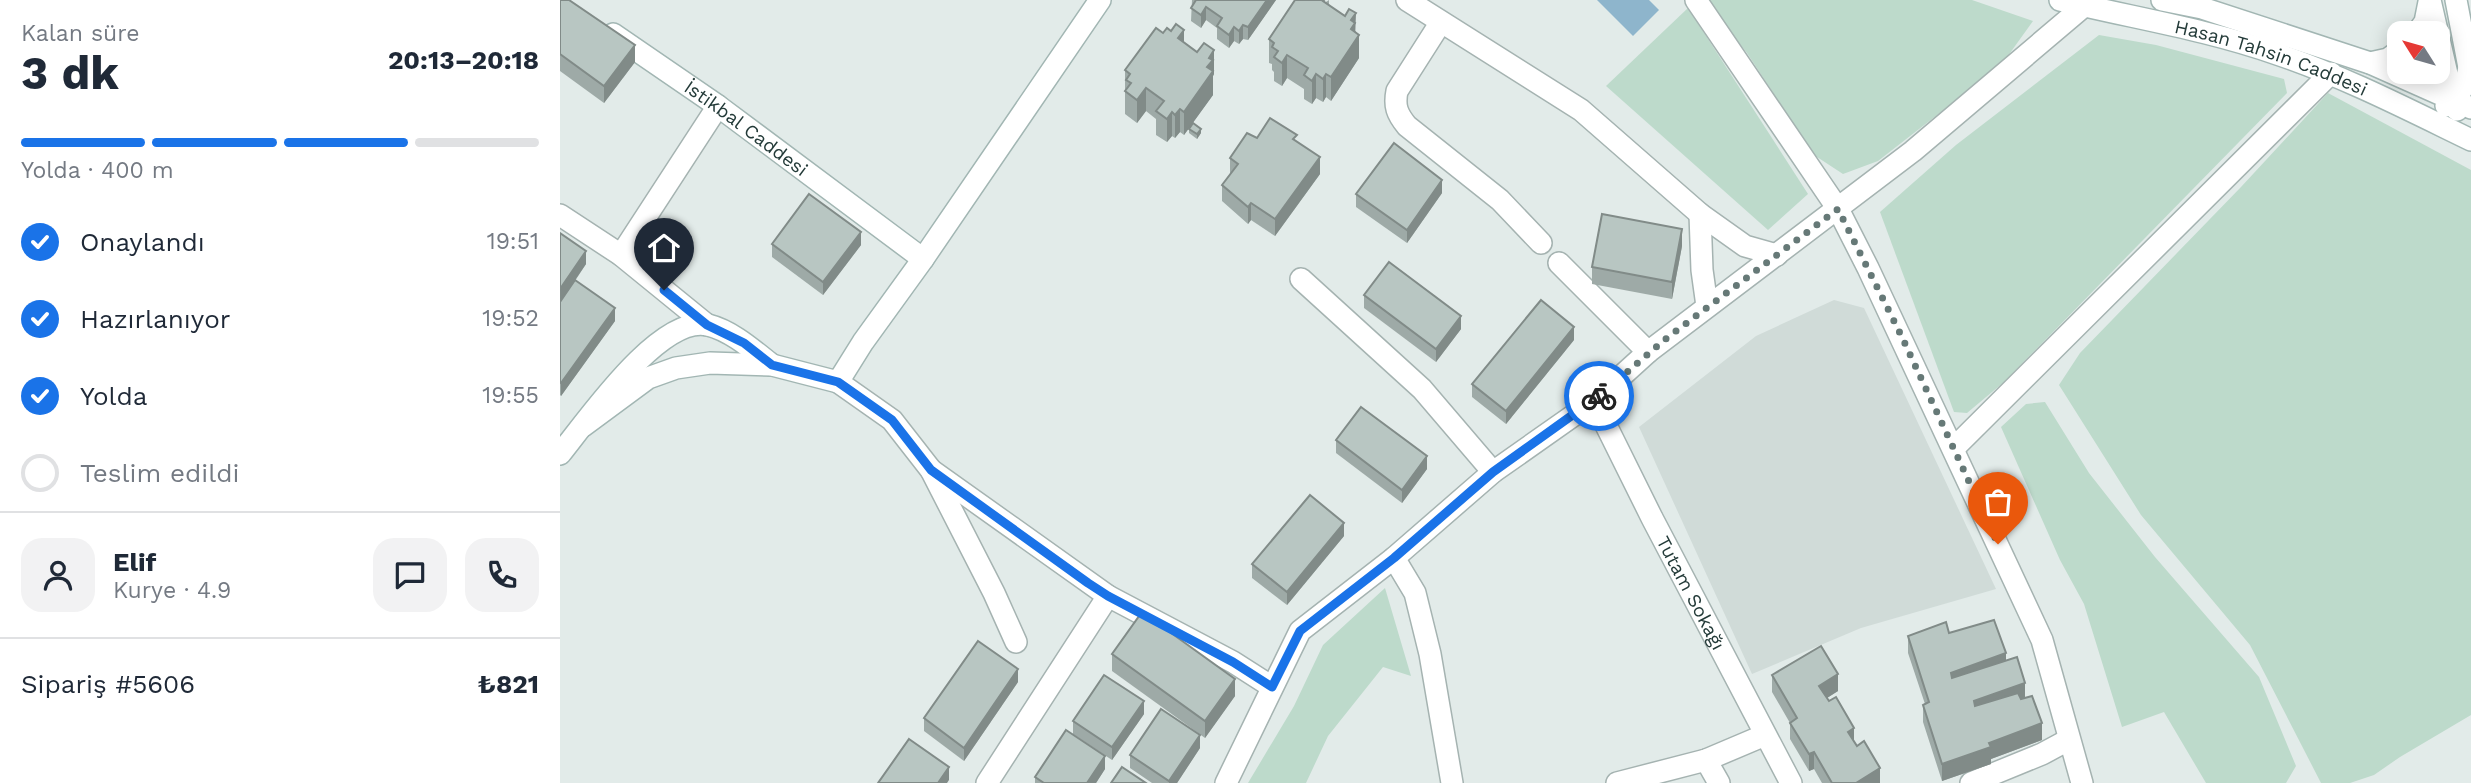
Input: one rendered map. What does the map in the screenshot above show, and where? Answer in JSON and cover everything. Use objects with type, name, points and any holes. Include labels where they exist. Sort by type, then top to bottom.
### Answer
[{"type":"street","points":[[838,382],[1100,0]]},
{"type":"street","points":[[1407,0],[1581,110],[1700,214],[1745,246],[1777,255]]},
{"type":"street","points":[[1696,0],[1838,209],[1954,448],[2042,640],[2082,783]]},
{"type":"street","name":"Hasan Tahsin Caddesi","points":[[2060,0],[2088,3],[2227,38],[2331,73],[2471,140]]},
{"type":"street","points":[[2162,0],[2202,8],[2370,63],[2462,104]]},
{"type":"street","points":[[2425,21],[2430,0]]},
{"type":"street","points":[[2430,0],[2462,104],[2465,126],[2471,132]]},
{"type":"street","points":[[2456,0],[2470,73],[2462,104]]},
{"type":"street","points":[[1226,783],[1300,631],[1394,558],[1493,472],[1594,401],[1648,352],[1913,151],[2088,3]]},
{"type":"street","points":[[1441,22],[1397,91],[1394,103],[1399,117],[1500,200],[1541,243]]},
{"type":"street","name":"İstikbal Caddesi","points":[[597,23],[718,106],[923,259]]},
{"type":"street","points":[[2370,63],[2387,59]]},
{"type":"street","points":[[1954,448],[2331,73]]},
{"type":"street","points":[[2410,110],[2421,112],[2462,104]]},
{"type":"street","points":[[621,255],[718,106]]},
{"type":"street","points":[[1700,214],[1702,270],[1707,306]]},
{"type":"street","points":[[560,215],[621,255],[707,325],[744,343],[772,365]]},
{"type":"street","points":[[1559,263],[1648,352]]},
{"type":"street","points":[[1301,279],[1422,389],[1493,472]]},
{"type":"street","points":[[560,454],[642,355],[663,338],[684,328],[707,325]]},
{"type":"street","points":[[583,426],[648,378],[676,368],[710,363],[772,365],[838,382],[892,420],[931,470],[1016,642]]},
{"type":"street","name":"Tutam Sokağı","points":[[1594,401],[1791,783]]},
{"type":"street","points":[[931,470],[1108,596],[1233,662],[1272,687]]},
{"type":"street","points":[[1394,558],[1415,593],[1430,654],[1452,783]]},
{"type":"street","points":[[987,783],[1108,596]]},
{"type":"street","points":[[1617,783],[1706,760],[1765,735]]},
{"type":"street","points":[[1971,783],[2042,754],[2068,740]]},
{"type":"street","points":[[1706,760],[1719,783]]},
{"type":"shaded area","points":[[1834,300],[1864,308],[1996,589],[1861,628],[1752,674],[1639,427],[1756,336]]},
{"type":"green space","points":[[1705,0],[1972,0],[2033,21],[2005,60],[1973,87],[1878,161],[1843,174],[1814,155],[1747,53]]},
{"type":"green space","points":[[1688,8],[1808,194],[1768,230],[1606,86]]},
{"type":"green space","points":[[2099,35],[2156,45],[2284,79],[2287,93],[2004,382],[1967,413],[1954,412],[1880,212],[1956,145]]},
{"type":"green space","points":[[2328,93],[2471,170],[2471,715],[2374,775],[2350,783],[2321,783],[2250,645],[2141,515],[2059,385],[2080,353]]},
{"type":"green space","points":[[2045,402],[2089,473],[2155,557],[2259,677],[2296,766],[2286,783],[2206,783],[2164,712],[2122,727],[2084,604],[2060,560],[2001,427],[2026,404]]},
{"type":"green space","points":[[1385,588],[1411,676],[1383,667],[1328,736],[1306,783],[1248,783],[1294,706],[1323,645]]},
{"type":"water","points":[[1597,0],[1649,0],[1659,10],[1633,36]]},
{"type":"building","points":[[560,0],[569,0],[635,45],[604,86],[560,54]]},
{"type":"building","points":[[1196,0],[1267,0],[1248,27],[1243,25],[1239,31],[1234,27],[1229,35],[1217,26],[1222,18],[1206,7],[1201,15],[1191,8]]},
{"type":"building","points":[[1295,0],[1324,0],[1345,16],[1349,9],[1356,13],[1351,20],[1355,23],[1351,29],[1359,35],[1331,77],[1326,74],[1323,79],[1316,74],[1312,81],[1304,75],[1308,68],[1287,55],[1282,63],[1274,57],[1278,51],[1272,47],[1274,43],[1269,39]]},
{"type":"building","points":[[1176,24],[1184,30],[1178,38],[1197,52],[1204,43],[1214,50],[1209,58],[1213,60],[1207,67],[1213,71],[1184,112],[1180,109],[1175,115],[1172,112],[1167,119],[1156,111],[1164,101],[1146,88],[1137,100],[1125,91],[1131,83],[1126,80],[1130,74],[1125,70],[1156,28],[1163,33],[1167,28],[1171,31]]},
{"type":"building","points":[[1270,118],[1297,135],[1293,139],[1320,157],[1275,219],[1251,203],[1248,207],[1222,185],[1238,164],[1230,158],[1247,133],[1257,138]]},
{"type":"building","points":[[1193,123],[1201,129],[1197,134],[1189,129]]},
{"type":"building","points":[[1394,143],[1442,180],[1407,230],[1356,194]]},
{"type":"building","points":[[809,194],[861,232],[823,282],[772,244]]},
{"type":"building","points":[[1602,214],[1682,229],[1672,282],[1592,267]]},
{"type":"building","points":[[560,233],[586,251],[560,289]]},
{"type":"building","points":[[1389,262],[1461,316],[1436,349],[1364,295]]},
{"type":"building","points":[[575,280],[615,308],[561,383],[560,302]]},
{"type":"building","points":[[1541,300],[1574,327],[1506,411],[1472,384]]},
{"type":"building","points":[[1361,407],[1427,456],[1402,490],[1336,440]]},
{"type":"building","points":[[1310,495],[1344,523],[1287,592],[1252,564]]},
{"type":"building","points":[[1142,612],[1235,679],[1205,721],[1112,654]]},
{"type":"building","points":[[1994,620],[2006,653],[1951,673],[1952,678],[2017,657],[2025,683],[1974,701],[1975,706],[2018,693],[2021,699],[2032,696],[2042,723],[1989,743],[1991,747],[1942,764],[1923,705],[1929,702],[1908,636],[1946,622],[1949,633]]},
{"type":"building","points":[[978,641],[1018,669],[964,748],[924,718]]},
{"type":"building","points":[[1821,646],[1838,674],[1819,686],[1829,701],[1836,697],[1854,728],[1848,732],[1857,746],[1864,741],[1880,768],[1856,783],[1832,783],[1814,752],[1809,754],[1790,723],[1797,718],[1772,675]]},
{"type":"building","points":[[1104,675],[1144,701],[1112,747],[1073,721]]},
{"type":"building","points":[[1161,709],[1200,735],[1169,781],[1130,755]]},
{"type":"building","points":[[1066,730],[1105,756],[1087,783],[1044,783],[1035,777]]},
{"type":"building","points":[[909,739],[949,767],[938,783],[878,783]]},
{"type":"building","points":[[1122,767],[1146,783],[1111,783]]},
{"type":"way so far","points":[[1599,396],[1648,352],[1838,209],[1901,335],[1998,544]]},
{"type":"route","points":[[664,290],[707,325],[744,343],[772,365],[838,382],[892,420],[931,470],[1088,583],[1233,662],[1272,687],[1300,631],[1394,558],[1493,472],[1599,396]]}]
